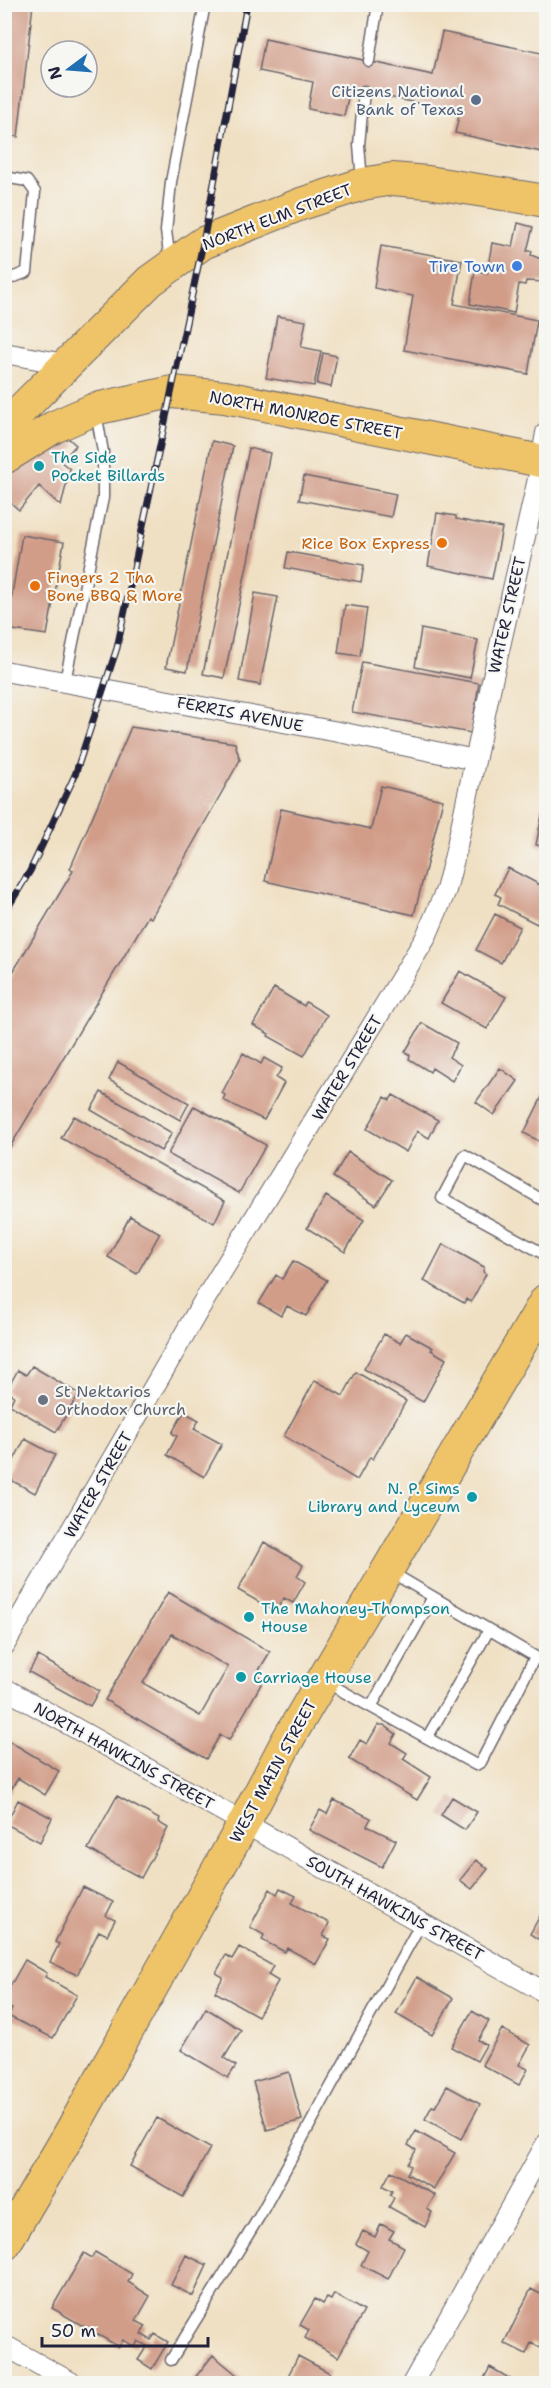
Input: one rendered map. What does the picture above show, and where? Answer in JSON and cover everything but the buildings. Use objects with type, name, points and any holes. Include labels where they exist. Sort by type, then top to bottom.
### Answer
[{"type":"main road","name":"NORTH ELM STREET","points":[[4,427],[150,281],[203,243],[301,204],[363,184],[392,179],[419,181],[546,201]]},
{"type":"main road","name":"NORTH MONROE STREET","points":[[4,458],[54,427],[95,409],[172,392],[225,397],[545,452]]},
{"type":"main road","name":"WEST MAIN STREET","points":[[4,2245],[70,2133],[244,1823],[287,1741],[546,1300]]},
{"type":"street","points":[[4,353],[65,364]]},
{"type":"street","name":"WATER STREET","points":[[4,1646],[200,1309],[425,939],[446,890],[545,452]]},
{"type":"street","name":"FERRIS AVENUE","points":[[4,671],[475,760]]},
{"type":"street","name":"NORTH HAWKINS STREET","points":[[4,1688],[244,1823]]},
{"type":"street","name":"SOUTH HAWKINS STREET","points":[[244,1823],[546,1993]]},
{"type":"street","points":[[412,2384],[546,2144]]},
{"type":"street","points":[[4,2345],[74,2384]]},
{"type":"lane","points":[[171,266],[166,231],[171,182],[205,4]]},
{"type":"lane","points":[[369,61],[378,4]]},
{"type":"lane","points":[[363,184],[359,145],[364,92]]},
{"type":"lane","points":[[4,177],[27,181],[35,192],[27,272],[4,281]]},
{"type":"lane","points":[[65,681],[103,498],[103,452],[95,409]]},
{"type":"lane","points":[[546,1202],[465,1155],[442,1198],[546,1255]]},
{"type":"lane","points":[[388,1571],[546,1663]]},
{"type":"lane","points":[[371,1707],[433,1597]]},
{"type":"lane","points":[[427,1738],[489,1630]]},
{"type":"lane","points":[[324,1681],[476,1765],[481,1762],[535,1657]]},
{"type":"lane","points":[[171,2360],[259,2217],[421,1923]]},
{"type":"railway","points":[[4,914],[30,871],[75,775],[117,648],[203,243],[247,4]]},
{"type":"place","name":"Citizens National Bank of Texas","points":[[476,100]]},
{"type":"place","name":"Tire Town","points":[[517,266]]},
{"type":"place","name":"The Side Pocket Billards","points":[[39,466]]},
{"type":"place","name":"Rice Box Express","points":[[442,543]]},
{"type":"place","name":"Fingers 2 Tha Bone BBQ & More","points":[[35,586]]},
{"type":"place","name":"St Nektarios Orthodox Church","points":[[43,1400]]},
{"type":"place","name":"N. P. Sims Library and Lyceum","points":[[472,1497]]},
{"type":"place","name":"The Mahoney-Thompson House","points":[[249,1617]]},
{"type":"place","name":"Carriage House","points":[[241,1677]]}]
